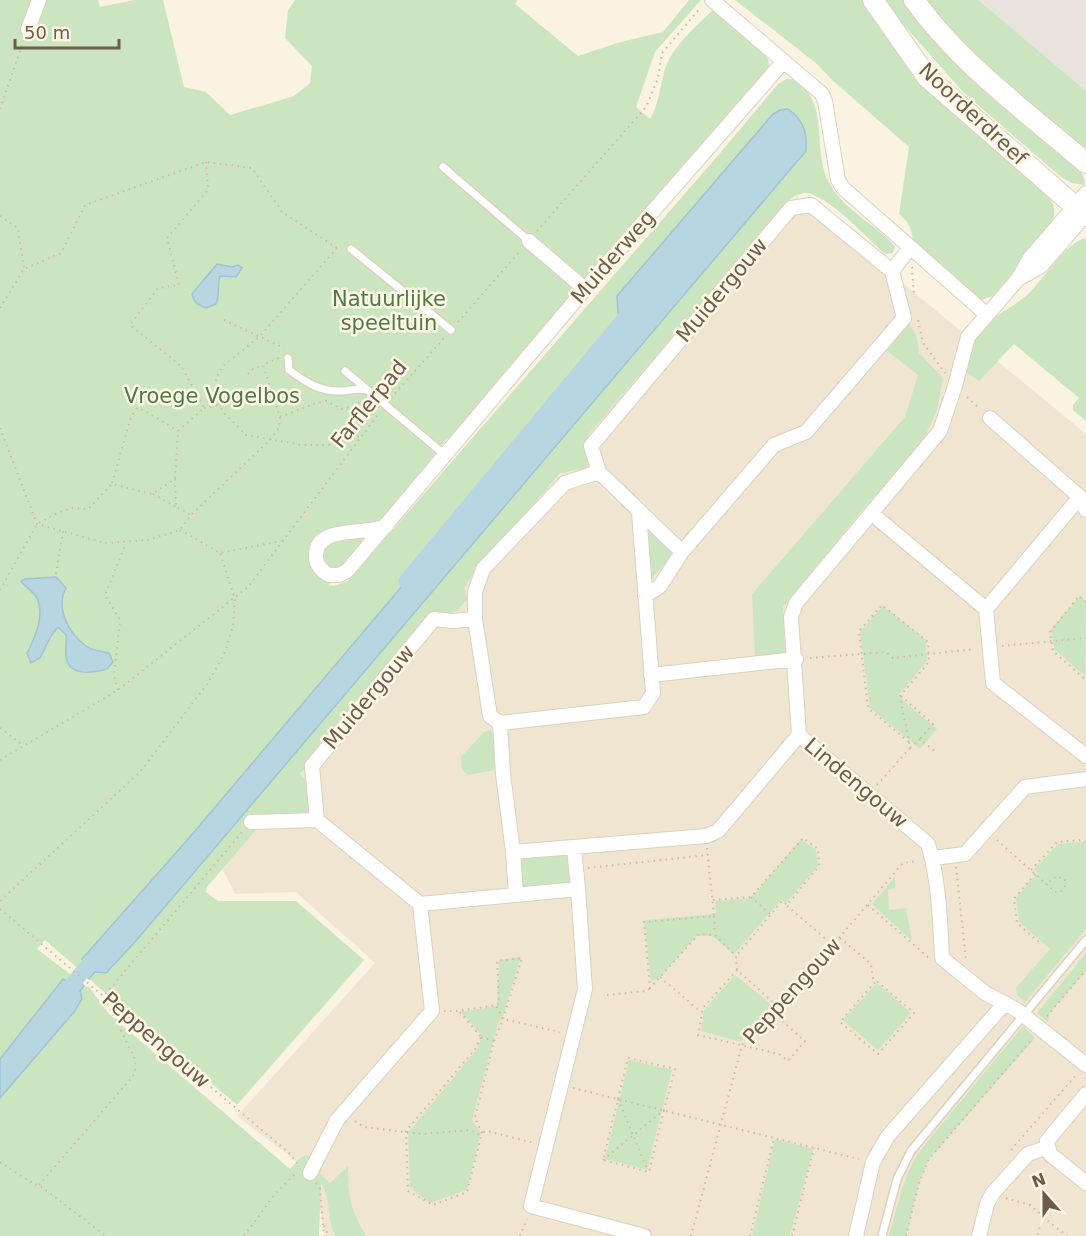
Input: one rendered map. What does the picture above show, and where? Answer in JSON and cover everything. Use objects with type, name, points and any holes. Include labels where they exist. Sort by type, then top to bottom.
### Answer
[{"type":"main road","name":"Noorderdreef","points":[[873,0],[927,77],[1083,209]]},
{"type":"main road","name":"Noorderdreef","points":[[914,0],[966,59],[1086,163]]},
{"type":"street","points":[[28,29],[39,0]]},
{"type":"street","points":[[712,0],[822,94],[838,180],[843,188],[986,314]]},
{"type":"street","name":"Muiderweg","points":[[386,526],[369,532],[327,536],[317,548],[318,565],[329,575],[347,572],[386,526],[446,455],[585,290],[784,61]]},
{"type":"street","name":"Muidergouw","points":[[599,472],[591,446],[791,208],[811,205],[892,271]]},
{"type":"street","name":"Lindengouw","points":[[1005,1003],[985,993],[942,958],[933,858],[928,844],[799,735],[796,659],[791,617],[796,603],[940,431],[968,337],[1018,279],[1041,266],[1083,209]]},
{"type":"street","points":[[529,242],[585,290]]},
{"type":"street","points":[[645,596],[660,586],[682,552],[774,445],[806,432],[904,318],[892,271],[910,248]]},
{"type":"street","points":[[990,418],[1083,503],[986,609],[993,684],[1086,756]]},
{"type":"street","points":[[639,512],[653,693],[644,707],[500,723],[490,716],[475,619],[475,592],[483,569],[566,483],[599,472],[682,552]]},
{"type":"street","points":[[871,513],[986,609]]},
{"type":"street","name":"Muidergouw","points":[[317,820],[312,766],[434,619],[452,621],[475,619]]},
{"type":"street","points":[[651,675],[796,659]]},
{"type":"street","points":[[500,723],[516,894]]},
{"type":"street","points":[[513,852],[706,836],[718,831],[799,735]]},
{"type":"street","points":[[933,858],[965,854],[1025,787],[1086,779]]},
{"type":"street","points":[[250,822],[317,820],[420,904],[432,1011],[337,1120],[306,1170]]},
{"type":"street","points":[[574,848],[585,989],[531,1206],[644,1236]]},
{"type":"street","points":[[420,904],[578,889]]},
{"type":"street","points":[[856,1236],[873,1162],[888,1136],[1005,1003],[1013,1006],[1086,1065]]},
{"type":"street","points":[[1086,1094],[1047,1141],[1050,1154],[1086,1183]]},
{"type":"street","points":[[979,1236],[987,1204],[992,1194],[1028,1155],[1048,1147]]},
{"type":"lane","points":[[443,167],[529,242]]},
{"type":"lane","points":[[351,249],[451,330]]},
{"type":"lane","points":[[288,358],[289,370],[310,386],[329,391],[358,388],[369,390]]},
{"type":"lane","points":[[345,371],[446,455]]},
{"type":"lane","points":[[882,1236],[897,1179],[911,1151],[1086,940]]},
{"type":"path","name":"Farflerpad","points":[[0,760],[118,690],[248,587],[386,404],[646,107],[658,78],[662,53],[700,8]]},
{"type":"path","points":[[0,109],[28,29]]},
{"type":"path","points":[[204,408],[181,366],[130,325],[158,288],[179,285],[167,237],[208,190],[206,162]]},
{"type":"path","points":[[0,308],[24,268],[61,253],[85,205],[206,162],[252,168],[282,212],[337,248],[260,336],[223,366],[216,379],[215,393],[219,405],[246,435],[302,445],[328,445],[362,436]]},
{"type":"path","points":[[0,216],[18,228],[24,268]]},
{"type":"path","points":[[224,320],[285,349],[288,358],[280,358],[253,369],[248,374]]},
{"type":"path","points":[[37,524],[105,543],[148,540],[180,530],[191,515],[271,439],[279,428],[280,417],[263,365]]},
{"type":"path","points":[[955,386],[990,418]]},
{"type":"path","points":[[280,417],[326,401],[342,409],[356,405],[369,390]]},
{"type":"path","points":[[176,507],[178,431],[204,408],[219,405]]},
{"type":"path","points":[[0,590],[37,524],[59,512],[73,508],[88,509],[112,484],[131,417],[137,408],[178,431]]},
{"type":"path","points":[[0,428],[37,524]]},
{"type":"path","points":[[152,494],[175,479]]},
{"type":"path","points":[[112,484],[152,494],[191,515]]},
{"type":"path","points":[[180,530],[220,553],[281,541]]},
{"type":"path","points":[[56,574],[63,531]]},
{"type":"path","points":[[118,690],[114,675],[120,620],[105,595],[126,542]]},
{"type":"path","points":[[0,901],[140,772],[208,682],[226,650],[233,626],[235,599],[220,553]]},
{"type":"path","points":[[1086,602],[1079,597],[1050,632],[1053,651],[1086,678]]},
{"type":"path","points":[[900,696],[929,662],[928,642],[882,605],[859,631],[868,708],[909,742]]},
{"type":"path","points":[[796,659],[886,652],[893,658],[1086,638]]},
{"type":"path","points":[[900,696],[910,748]]},
{"type":"path","points":[[869,794],[933,724],[900,696]]},
{"type":"path","points":[[0,728],[24,746]]},
{"type":"path","points":[[920,739],[937,753]]},
{"type":"path","points":[[39,1185],[133,1076],[136,1067],[134,1057],[104,996],[250,822]]},
{"type":"path","points":[[986,831],[1055,892],[1061,892],[1065,886],[1065,879],[1057,876],[1046,884]]},
{"type":"path","points":[[706,836],[715,935]]},
{"type":"path","points":[[712,900],[751,897],[803,838],[818,849],[819,866],[787,905]]},
{"type":"path","points":[[1031,870],[1057,842],[1083,840],[1086,843]]},
{"type":"path","points":[[576,869],[708,855]]},
{"type":"path","points":[[955,855],[966,960]]},
{"type":"path","name":"Peppengouw","points":[[691,1236],[742,1045],[778,1008],[903,863],[933,858]]},
{"type":"path","points":[[1035,874],[1014,899],[1017,923],[1040,943]]},
{"type":"path","points":[[751,897],[771,916]]},
{"type":"path","points":[[736,956],[782,901],[833,945]]},
{"type":"path","name":"Peppengouw","points":[[0,909],[289,1153],[306,1170],[320,1189],[324,1236]]},
{"type":"path","points":[[650,988],[644,922],[714,916]]},
{"type":"path","points":[[607,995],[647,991],[699,934],[715,935],[736,956],[737,970],[778,1008]]},
{"type":"path","points":[[840,937],[871,964],[873,978],[914,1013],[878,1054],[840,1022],[876,981]]},
{"type":"path","points":[[432,1011],[459,1011],[499,1004],[497,961],[522,958],[494,1041],[475,1118],[482,1132],[467,1192],[433,1205],[408,1191],[406,1131],[476,1048],[481,1037]]},
{"type":"path","points":[[737,970],[703,1008],[698,1035],[779,1054],[788,1060],[805,1041],[773,1013]]},
{"type":"path","points":[[906,1236],[919,1182],[929,1159],[1041,1029],[1049,1012],[1086,970]]},
{"type":"path","points":[[660,977],[702,1013]]},
{"type":"path","points":[[496,1005],[503,1019]]},
{"type":"path","points":[[459,1011],[481,1037],[494,1041]]},
{"type":"path","points":[[503,1019],[574,1035]]},
{"type":"path","points":[[603,1160],[628,1058],[675,1069],[649,1172]]},
{"type":"path","points":[[561,1085],[873,1162]]},
{"type":"path","points":[[618,1099],[649,1172]]},
{"type":"path","points":[[603,1160],[664,1110]]},
{"type":"path","points":[[343,1113],[364,1127],[422,1134],[470,1130],[478,1134],[487,1131],[546,1146]]},
{"type":"path","points":[[750,1236],[774,1138]]},
{"type":"path","points":[[792,1236],[814,1148]]},
{"type":"path","points":[[603,1160],[649,1172]]},
{"type":"path","points":[[0,1162],[39,1185],[106,1236]]},
{"type":"path","points":[[244,1236],[275,1194],[306,1170]]},
{"type":"path","points":[[992,1194],[1030,1204],[1067,1236]]},
{"type":"path","points":[[520,1236],[531,1206]]},
{"type":"path","points":[[1037,1236],[1042,1216]]},
{"type":"path","name":"Peppengouw","points":[[323,1223],[329,1236]]},
{"type":"shaded area","points":[[977,0],[1086,0],[1086,100]]},
{"type":"shaded area","points":[[797,196],[1086,434],[1086,1236],[325,1236],[314,1175],[237,1116],[375,963],[296,892],[235,894],[213,849]]},
{"type":"green space","name":"Vroege Vogelbos","points":[[0,0],[98,0],[100,7],[134,0],[163,0],[184,87],[206,92],[230,115],[294,96],[310,83],[312,66],[285,38],[288,10],[295,0],[518,0],[515,4],[578,56],[617,43],[663,32],[689,0],[701,0],[655,52],[636,107],[650,119],[665,69],[673,52],[713,10],[768,59],[769,66],[766,75],[450,439],[447,439],[329,585],[334,586],[348,581],[778,84],[786,79],[796,81],[801,85],[815,105],[820,149],[831,186],[845,203],[895,246],[893,253],[885,254],[839,212],[811,194],[802,194],[789,200],[589,434],[586,447],[589,465],[586,468],[560,473],[464,587],[467,599],[457,611],[435,617],[300,774],[306,780],[311,815],[267,817],[207,887],[206,892],[218,901],[296,901],[364,960],[237,1105],[89,979],[95,972],[106,973],[135,942],[806,151],[805,129],[795,116],[780,110],[773,114],[617,296],[619,326],[590,364],[189,838],[82,959],[88,967],[83,973],[45,940],[37,949],[78,980],[74,985],[62,979],[0,1059]]},
{"type":"green space","points":[[735,0],[865,0],[1048,194],[1054,211],[1050,229],[993,296],[981,300],[975,297],[913,243],[910,227],[899,214],[909,147],[832,80],[817,64]]},
{"type":"green space","points":[[882,0],[905,0],[1081,170],[1084,185],[1072,183],[1061,177],[962,91]]},
{"type":"green space","points":[[923,0],[978,0],[1086,91],[1086,150],[1077,145],[989,71]]},
{"type":"green space","points":[[1086,238],[1086,421],[1073,410],[1073,405],[1079,398],[1014,344],[979,381],[961,368],[968,346],[978,331],[1027,295],[1062,254],[1078,241]]},
{"type":"green space","points":[[909,324],[917,337],[919,353],[943,378],[937,410],[923,441],[864,508],[783,607],[785,653],[782,656],[755,658],[752,594],[905,417],[918,375],[886,350]]},
{"type":"green space","points":[[647,527],[675,553],[651,579],[648,562]]},
{"type":"green space","points":[[1080,596],[1086,601],[1085,676],[1054,649],[1051,629]]},
{"type":"green space","points":[[883,606],[926,640],[927,661],[898,696],[937,729],[920,749],[870,708],[860,631]]},
{"type":"green space","points":[[490,730],[497,750],[494,770],[468,775],[462,770],[461,757],[484,732]]},
{"type":"green space","points":[[801,839],[816,850],[818,866],[786,903],[781,900],[734,954],[712,936],[697,936],[658,979],[651,981],[644,920],[716,914],[715,901],[751,898]]},
{"type":"green space","points":[[1082,842],[1086,845],[1086,929],[1025,1002],[1018,996],[1016,988],[1050,949],[1019,922],[1016,898],[1037,873],[1034,869],[1058,844]]},
{"type":"green space","points":[[570,853],[573,884],[521,888],[519,857]]},
{"type":"green space","points":[[895,877],[895,888],[888,890],[889,910],[906,908],[912,941],[872,904]]},
{"type":"green space","points":[[1086,953],[1086,971],[1049,1014],[1048,1022],[1037,1013]]},
{"type":"green space","points":[[521,957],[503,1016],[498,1023],[472,1120],[481,1133],[467,1190],[430,1203],[410,1187],[408,1133],[477,1049],[482,1036],[461,1012],[497,1006],[499,960]]},
{"type":"green space","points":[[735,975],[773,1006],[741,1042],[701,1031],[704,1010]]},
{"type":"green space","points":[[877,983],[911,1013],[878,1050],[843,1020]]},
{"type":"green space","points":[[84,986],[89,987],[109,1014],[290,1169],[306,1155],[321,1168],[320,1174],[330,1183],[348,1166],[351,1202],[366,1236],[335,1236],[321,1183],[319,1236],[0,1236],[0,1098],[74,1012],[80,991]]},
{"type":"green space","points":[[1023,1026],[1035,1038],[929,1159],[919,1183],[906,1236],[889,1236],[898,1202],[915,1158]]},
{"type":"green space","points":[[629,1060],[672,1070],[647,1170],[605,1159]]},
{"type":"green space","points":[[775,1139],[813,1149],[790,1236],[752,1236]]},
{"type":"water","points":[[788,109],[801,122],[806,138],[806,151],[135,942],[106,973],[95,972],[89,979],[83,973],[88,967],[82,959],[189,838],[590,364],[619,326],[617,296],[773,114]]},
{"type":"water","points":[[217,264],[232,267],[238,265],[242,268],[236,277],[220,276],[216,304],[206,308],[194,300],[192,294]]},
{"type":"water","points":[[56,577],[66,588],[62,604],[69,628],[86,646],[109,653],[113,662],[107,669],[82,672],[71,667],[66,656],[66,635],[58,627],[40,658],[31,663],[27,653],[38,626],[40,612],[36,596],[21,581]]},
{"type":"water","points":[[63,979],[73,985],[78,980],[84,986],[80,991],[82,999],[74,1012],[0,1098],[0,1059]]},
{"type":"waterway","points":[[406,581],[632,309]]},
{"type":"waterway","points":[[59,1000],[100,951]]},
{"type":"park label","name":"Natuurlijke speeltuin","points":[[389,311]]}]
